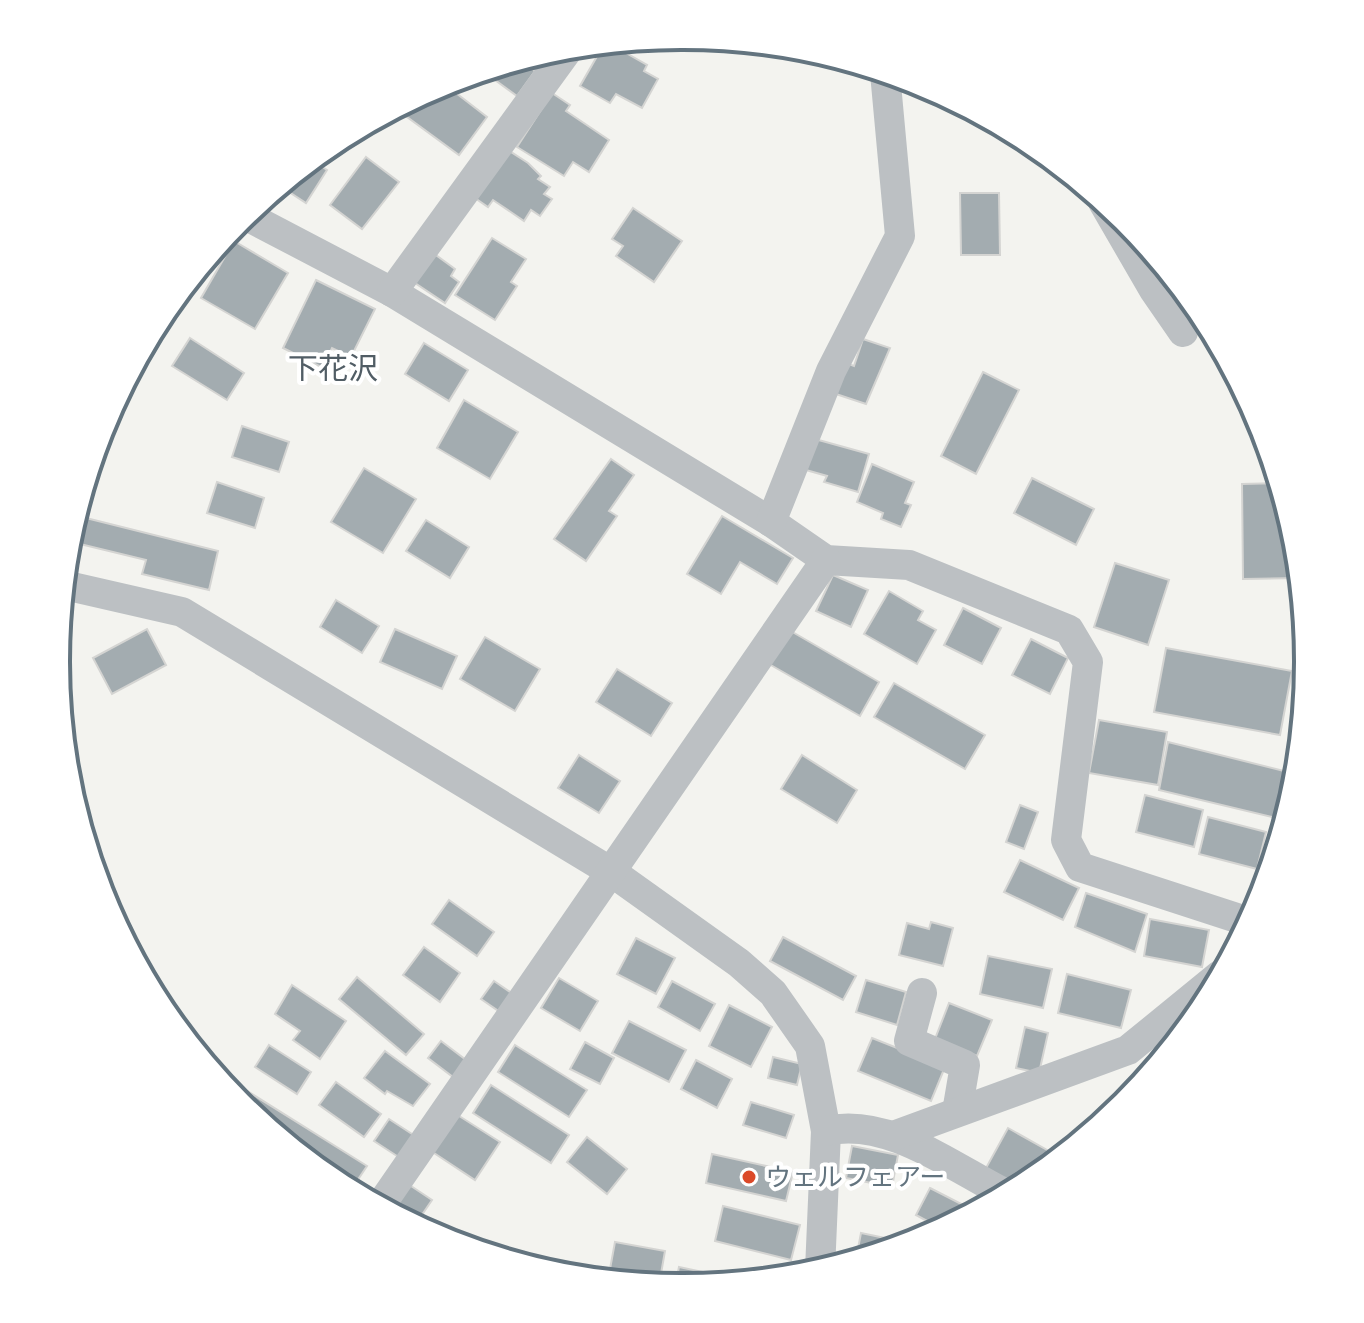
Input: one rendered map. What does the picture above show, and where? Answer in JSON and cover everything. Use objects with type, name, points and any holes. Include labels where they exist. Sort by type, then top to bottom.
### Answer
[{"type":"street","points":[[392,292],[558,63]]},
{"type":"street","points":[[771,522],[831,371],[900,236],[886,85]]},
{"type":"street","points":[[258,222],[392,292],[771,522],[826,560],[909,565],[1069,630],[1088,662],[1066,840],[1080,867],[1237,918]]},
{"type":"street","points":[[1129,245],[1183,332]]},
{"type":"street","points":[[387,1197],[613,873],[826,560]]},
{"type":"street","points":[[75,588],[182,612],[613,873],[739,963],[773,993],[810,1046],[826,1131],[821,1256]]},
{"type":"street","points":[[922,993],[909,1041],[965,1065],[957,1112]]},
{"type":"street","points":[[893,1136],[1128,1050],[1192,998]]},
{"type":"street","points":[[826,1131],[845,1126],[893,1136],[994,1188]]},
{"type":"building","points":[[625,53],[647,65],[644,71],[658,79],[642,108],[616,94],[610,103],[580,86],[597,56]]},
{"type":"building","points":[[532,69],[535,71],[517,96],[494,79]]},
{"type":"building","points":[[552,93],[570,105],[566,111],[609,140],[589,172],[573,162],[564,176],[517,147]]},
{"type":"building","points":[[457,94],[487,117],[459,155],[406,116]]},
{"type":"building","points":[[505,148],[528,163],[541,176],[538,179],[550,187],[544,194],[552,199],[540,216],[531,210],[524,221],[493,200],[488,207],[472,196]]},
{"type":"building","points":[[366,157],[399,182],[362,229],[330,205]]},
{"type":"building","points":[[323,167],[327,170],[306,203],[290,193]]},
{"type":"building","points":[[960,193],[999,193],[1000,255],[961,255]]},
{"type":"building","points":[[633,208],[682,241],[654,282],[616,256],[623,246],[612,239]]},
{"type":"building","points":[[492,238],[526,259],[511,282],[517,286],[495,320],[455,295]]},
{"type":"building","points":[[237,243],[288,273],[255,329],[201,298],[227,252]]},
{"type":"building","points":[[429,250],[455,269],[451,276],[459,282],[445,303],[409,279]]},
{"type":"building","points":[[316,280],[375,309],[351,357],[332,348],[323,368],[283,348]]},
{"type":"building","points":[[190,338],[244,373],[227,400],[172,366]]},
{"type":"building","points":[[863,339],[890,348],[866,404],[836,394],[846,363],[854,366]]},
{"type":"building","points":[[424,343],[468,370],[449,401],[405,374]]},
{"type":"building","points":[[983,372],[1019,390],[976,474],[941,456]]},
{"type":"building","points":[[464,400],[518,432],[490,479],[437,448]]},
{"type":"building","points":[[242,426],[289,442],[279,472],[232,457]]},
{"type":"building","points":[[815,439],[869,454],[858,492],[824,482],[827,476],[806,470]]},
{"type":"building","points":[[611,459],[634,475],[609,511],[617,516],[586,561],[554,539]]},
{"type":"building","points":[[872,464],[914,482],[905,503],[911,505],[901,527],[881,519],[883,513],[857,502]]},
{"type":"building","points":[[364,468],[416,499],[383,553],[331,522]]},
{"type":"building","points":[[1032,478],[1094,509],[1076,545],[1014,513]]},
{"type":"building","points":[[217,482],[264,498],[255,528],[207,513]]},
{"type":"building","points":[[1267,483],[1287,578],[1243,579],[1242,484]]},
{"type":"building","points":[[722,516],[793,558],[777,584],[740,562],[721,594],[687,574]]},
{"type":"building","points":[[87,518],[218,551],[209,590],[142,574],[146,560],[82,544]]},
{"type":"building","points":[[426,520],[469,547],[450,578],[406,551]]},
{"type":"building","points":[[1115,563],[1169,580],[1148,645],[1094,627]]},
{"type":"building","points":[[833,575],[868,590],[851,627],[816,611]]},
{"type":"building","points":[[889,591],[923,611],[918,620],[936,630],[917,664],[864,634]]},
{"type":"building","points":[[336,600],[379,626],[362,653],[320,627]]},
{"type":"building","points":[[963,608],[1001,628],[982,664],[944,645]]},
{"type":"building","points":[[147,629],[166,665],[112,694],[93,658]]},
{"type":"building","points":[[395,629],[457,656],[442,689],[380,662]]},
{"type":"building","points":[[789,630],[879,682],[860,716],[769,664]]},
{"type":"building","points":[[485,637],[540,669],[515,711],[460,679]]},
{"type":"building","points":[[1031,639],[1068,658],[1050,694],[1012,675]]},
{"type":"building","points":[[1166,648],[1292,671],[1280,735],[1154,712]]},
{"type":"building","points":[[617,669],[672,703],[651,736],[596,702]]},
{"type":"building","points":[[894,683],[985,735],[965,769],[874,717]]},
{"type":"building","points":[[1099,720],[1167,732],[1158,785],[1089,773]]},
{"type":"building","points":[[1168,742],[1284,771],[1274,817],[1159,790]]},
{"type":"building","points":[[579,755],[620,781],[599,813],[558,788]]},
{"type":"building","points":[[802,755],[857,790],[837,823],[781,789]]},
{"type":"building","points":[[1145,795],[1203,810],[1194,847],[1136,832]]},
{"type":"building","points":[[1020,805],[1038,812],[1024,849],[1006,842]]},
{"type":"building","points":[[1208,817],[1266,832],[1257,869],[1199,854]]},
{"type":"building","points":[[1020,860],[1079,888],[1063,920],[1004,892]]},
{"type":"building","points":[[1086,893],[1147,914],[1135,952],[1075,927]]},
{"type":"building","points":[[449,900],[494,932],[477,956],[432,924]]},
{"type":"building","points":[[1150,919],[1209,930],[1202,967],[1144,956]]},
{"type":"building","points":[[931,922],[953,928],[943,966],[899,955],[907,923],[929,929]]},
{"type":"building","points":[[783,937],[856,976],[843,1000],[770,961]]},
{"type":"building","points":[[636,938],[675,958],[656,994],[617,974]]},
{"type":"building","points":[[424,947],[460,973],[440,1002],[403,975]]},
{"type":"building","points":[[988,956],[1052,969],[1043,1008],[980,994]]},
{"type":"building","points":[[1067,974],[1131,990],[1121,1028],[1058,1013]]},
{"type":"building","points":[[357,977],[424,1034],[406,1055],[339,999]]},
{"type":"building","points":[[559,978],[598,1001],[580,1031],[541,1008]]},
{"type":"building","points":[[866,980],[906,992],[897,1025],[856,1012]]},
{"type":"building","points":[[494,981],[513,994],[500,1012],[481,999]]},
{"type":"building","points":[[672,981],[715,1004],[700,1031],[658,1007]]},
{"type":"building","points":[[292,985],[346,1021],[320,1059],[293,1040],[300,1031],[275,1014]]},
{"type":"building","points":[[949,1003],[992,1020],[977,1056],[935,1039]]},
{"type":"building","points":[[729,1005],[772,1027],[751,1067],[709,1046]]},
{"type":"building","points":[[629,1021],[686,1050],[669,1082],[612,1053]]},
{"type":"building","points":[[1025,1027],[1048,1033],[1039,1073],[1016,1068]]},
{"type":"building","points":[[872,1038],[945,1067],[931,1101],[858,1071]]},
{"type":"building","points":[[441,1041],[466,1060],[453,1077],[428,1058]]},
{"type":"building","points":[[585,1042],[614,1058],[600,1084],[570,1069]]},
{"type":"building","points":[[269,1045],[311,1072],[297,1094],[255,1067]]},
{"type":"building","points":[[515,1045],[587,1090],[569,1117],[498,1072]]},
{"type":"building","points":[[385,1051],[430,1084],[413,1106],[387,1091],[385,1094],[364,1078]]},
{"type":"building","points":[[773,1057],[802,1064],[797,1085],[768,1078]]},
{"type":"building","points":[[696,1060],[732,1079],[717,1108],[681,1089]]},
{"type":"building","points":[[336,1082],[381,1114],[364,1137],[319,1105]]},
{"type":"building","points":[[491,1085],[569,1135],[551,1163],[473,1113]]},
{"type":"building","points":[[247,1091],[367,1166],[358,1180],[342,1170],[310,1147]]},
{"type":"building","points":[[751,1102],[794,1115],[786,1138],[743,1125]]},
{"type":"building","points":[[456,1114],[500,1142],[475,1180],[431,1151]]},
{"type":"building","points":[[389,1119],[415,1136],[400,1158],[374,1141]]},
{"type":"building","points":[[1008,1128],[1049,1151],[1007,1180],[986,1168]]},
{"type":"building","points":[[587,1137],[627,1169],[607,1194],[567,1162]]},
{"type":"building","points":[[852,1146],[898,1155],[892,1187],[846,1178]]},
{"type":"building","name":"ウェルフェアー","points":[[712,1154],[793,1172],[786,1201],[706,1183]]},
{"type":"building","points":[[408,1184],[432,1200],[422,1215],[396,1202]]},
{"type":"building","points":[[930,1188],[962,1205],[927,1221],[916,1215]]},
{"type":"building","points":[[723,1206],[800,1225],[791,1260],[715,1241]]},
{"type":"building","points":[[861,1233],[886,1238],[879,1241],[858,1247]]},
{"type":"building","points":[[615,1242],[665,1251],[661,1272],[610,1269]]},
{"type":"building","points":[[679,1267],[705,1272],[682,1273],[678,1273]]},
{"type":"place","name":"ウェルフェアー","points":[[749,1177]]},
{"type":"district","name":"下花沢","points":[[333,369]]}]
